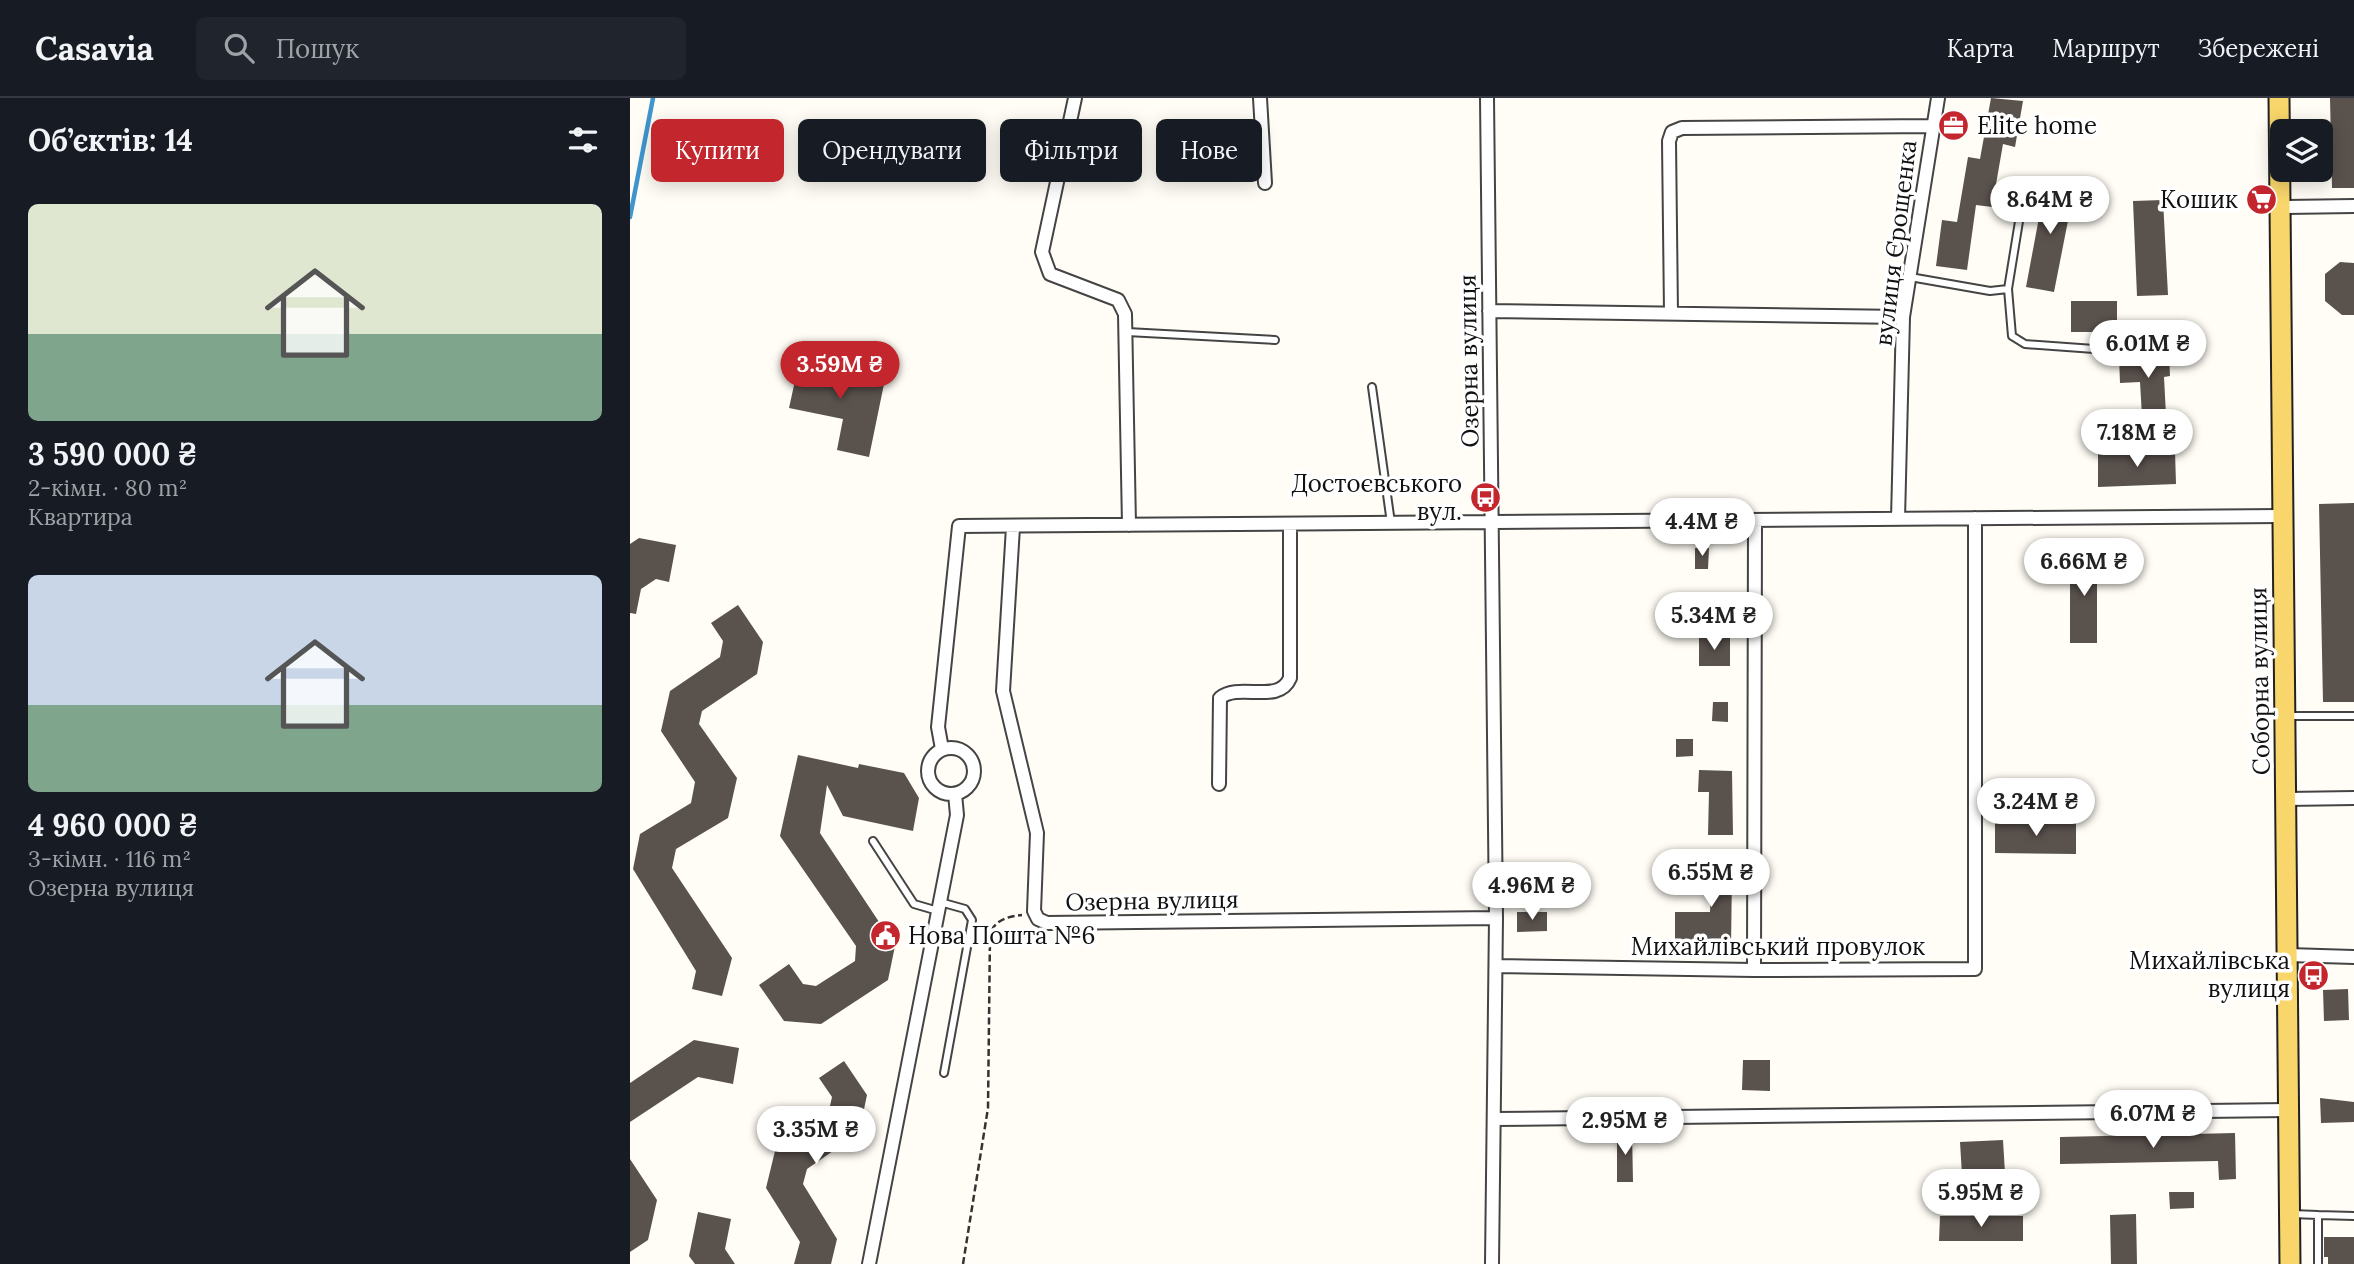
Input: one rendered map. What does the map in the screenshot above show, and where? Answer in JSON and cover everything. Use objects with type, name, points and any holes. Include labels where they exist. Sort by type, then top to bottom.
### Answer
[{"type":"main road","name":"Соборна вулиця","points":[[2279,98],[2290,1264]]},
{"type":"street","points":[[1075,98],[1042,243],[1044,262],[1050,274],[1118,300],[1125,314],[1129,525]]},
{"type":"street","points":[[1260,98],[1265,183]]},
{"type":"street","name":"Озерна вулиця","points":[[1487,98],[1496,918],[1493,1264]]},
{"type":"street","name":"вулиця Єрощенка","points":[[1898,519],[1903,317],[1938,98]]},
{"type":"street","points":[[1671,313],[1669,141],[1672,132],[1682,128],[1933,126]]},
{"type":"street","points":[[2280,207],[2354,206]]},
{"type":"street","points":[[1489,311],[1903,317]]},
{"type":"street","points":[[942,749],[938,727],[959,526],[2281,516]]},
{"type":"street","name":"Михайлівський провулок","points":[[1496,965],[1754,970],[1975,969],[1975,518]]},
{"type":"street","points":[[1754,970],[1755,522]]},
{"type":"street","points":[[1219,784],[1220,698],[1228,691],[1279,691],[1286,686],[1290,678],[1290,524]]},
{"type":"street","name":"Озерна вулиця","points":[[1013,527],[1003,691],[1037,833],[1035,915],[1047,923],[1496,918]]},
{"type":"street","points":[[950,747],[964,752],[973,764],[974,772],[968,786],[955,794],[940,791],[929,780],[928,765],[942,749],[950,747]]},
{"type":"street","points":[[869,1264],[957,815],[955,794]]},
{"type":"street","points":[[2287,799],[2354,799]]},
{"type":"street","points":[[2288,955],[2354,957]]},
{"type":"street","points":[[1495,1119],[2290,1110]]},
{"type":"lane","points":[[2022,203],[2008,289],[2012,336],[2025,344],[2108,350]]},
{"type":"lane","points":[[1910,277],[1990,291],[2008,289]]},
{"type":"lane","points":[[1127,332],[1275,340]]},
{"type":"lane","points":[[1372,387],[1391,523]]},
{"type":"lane","points":[[2285,716],[2354,716]]},
{"type":"lane","points":[[873,841],[915,904],[965,909],[972,920],[944,1073]]},
{"type":"lane","points":[[2290,1214],[2354,1216]]},
{"type":"lane","points":[[2318,1215],[2318,1264]]},
{"type":"path","points":[[963,1264],[988,1108],[990,931],[995,924],[1008,918],[1035,915]]},
{"type":"building","points":[[1991,98],[2023,101],[2015,147],[2003,144],[1992,207],[1976,205],[1967,270],[1936,266],[1942,220],[1957,222],[1968,157],[1980,159]]},
{"type":"building","points":[[2330,98],[2354,98],[2354,188],[2332,188],[2333,119],[2330,119]]},
{"type":"building","points":[[2046,180],[2075,185],[2054,292],[2026,287]]},
{"type":"building","points":[[2163,200],[2168,295],[2137,296],[2133,201]]},
{"type":"building","points":[[2340,262],[2354,263],[2354,315],[2342,315],[2325,301],[2325,274]]},
{"type":"building","points":[[2071,301],[2117,301],[2117,332],[2071,332]]},
{"type":"building","points":[[2169,354],[2170,376],[2164,377],[2166,415],[2142,416],[2140,382],[2120,383],[2119,356]]},
{"type":"building","points":[[800,358],[865,372],[864,380],[884,384],[869,457],[837,450],[843,419],[789,408]]},
{"type":"building","points":[[2175,451],[2176,484],[2098,487],[2098,453]]},
{"type":"building","points":[[2354,503],[2354,702],[2323,702],[2319,504]]},
{"type":"building","points":[[639,538],[676,545],[669,582],[656,579],[641,589],[636,614],[630,613],[630,544]]},
{"type":"building","points":[[1695,548],[1709,548],[1708,569],[1695,569]]},
{"type":"building","points":[[2070,554],[2097,554],[2097,643],[2070,643]]},
{"type":"building","points":[[738,605],[763,642],[757,674],[702,711],[699,724],[737,778],[728,818],[676,849],[672,868],[732,958],[722,996],[692,989],[696,971],[633,869],[640,834],[691,803],[695,782],[661,731],[670,691],[720,657],[723,641],[711,623]]},
{"type":"building","points":[[1699,638],[1730,638],[1730,666],[1699,666]]},
{"type":"building","points":[[1713,702],[1728,702],[1728,722],[1712,721]]},
{"type":"building","points":[[1676,739],[1693,739],[1693,756],[1676,757]]},
{"type":"building","points":[[798,755],[858,768],[859,764],[904,773],[919,798],[913,831],[843,816],[827,785],[820,833],[895,946],[888,980],[821,1024],[784,1021],[759,985],[789,964],[803,984],[816,986],[855,961],[856,946],[780,836]]},
{"type":"building","points":[[1699,770],[1732,771],[1733,835],[1708,835],[1709,792],[1698,792]]},
{"type":"building","points":[[1995,822],[2076,823],[2076,854],[1995,853]]},
{"type":"building","points":[[1705,857],[1737,858],[1737,873],[1732,873],[1731,947],[1710,947],[1710,942],[1675,942],[1675,912],[1710,912],[1712,872],[1704,871]]},
{"type":"building","points":[[1517,912],[1547,912],[1547,931],[1517,932]]},
{"type":"building","points":[[2348,989],[2349,1020],[2324,1021],[2323,990]]},
{"type":"building","points":[[694,1040],[739,1048],[733,1084],[698,1077],[630,1122],[630,1083]]},
{"type":"building","points":[[1743,1060],[1770,1060],[1770,1091],[1742,1090]]},
{"type":"building","points":[[844,1061],[867,1095],[859,1133],[807,1169],[803,1184],[837,1239],[831,1264],[794,1264],[800,1242],[766,1188],[775,1151],[828,1115],[832,1097],[819,1078]]},
{"type":"building","points":[[2320,1098],[2354,1102],[2354,1122],[2321,1123]]},
{"type":"building","points":[[1632,1131],[1633,1182],[1617,1182],[1617,1132]]},
{"type":"building","points":[[2235,1133],[2236,1179],[2219,1180],[2218,1161],[2060,1164],[2060,1137]]},
{"type":"building","points":[[2003,1140],[2005,1173],[1962,1175],[1960,1142]]},
{"type":"building","points":[[630,1159],[657,1200],[648,1240],[630,1252]]},
{"type":"building","points":[[2169,1192],[2194,1192],[2194,1208],[2170,1209]]},
{"type":"building","points":[[698,1212],[731,1219],[725,1249],[735,1264],[695,1264],[689,1256]]},
{"type":"building","points":[[2136,1214],[2137,1264],[2111,1264],[2110,1215]]},
{"type":"building","points":[[1940,1216],[2023,1216],[2023,1241],[1939,1241]]},
{"type":"building","points":[[2324,1237],[2354,1237],[2354,1264],[2328,1264],[2328,1257],[2324,1257]]},
{"type":"waterway","points":[[630,217],[653,98]]},
{"type":"place","name":"Elite home","points":[[1954,126]]},
{"type":"place","name":"Кошик","points":[[2261,200]]},
{"type":"place","name":"Достоєвського вул.","points":[[1485,498]]},
{"type":"place","name":"Нова Пошта №6","points":[[885,936]]},
{"type":"place","name":"Михайлівська вулиця","points":[[2313,975]]}]
